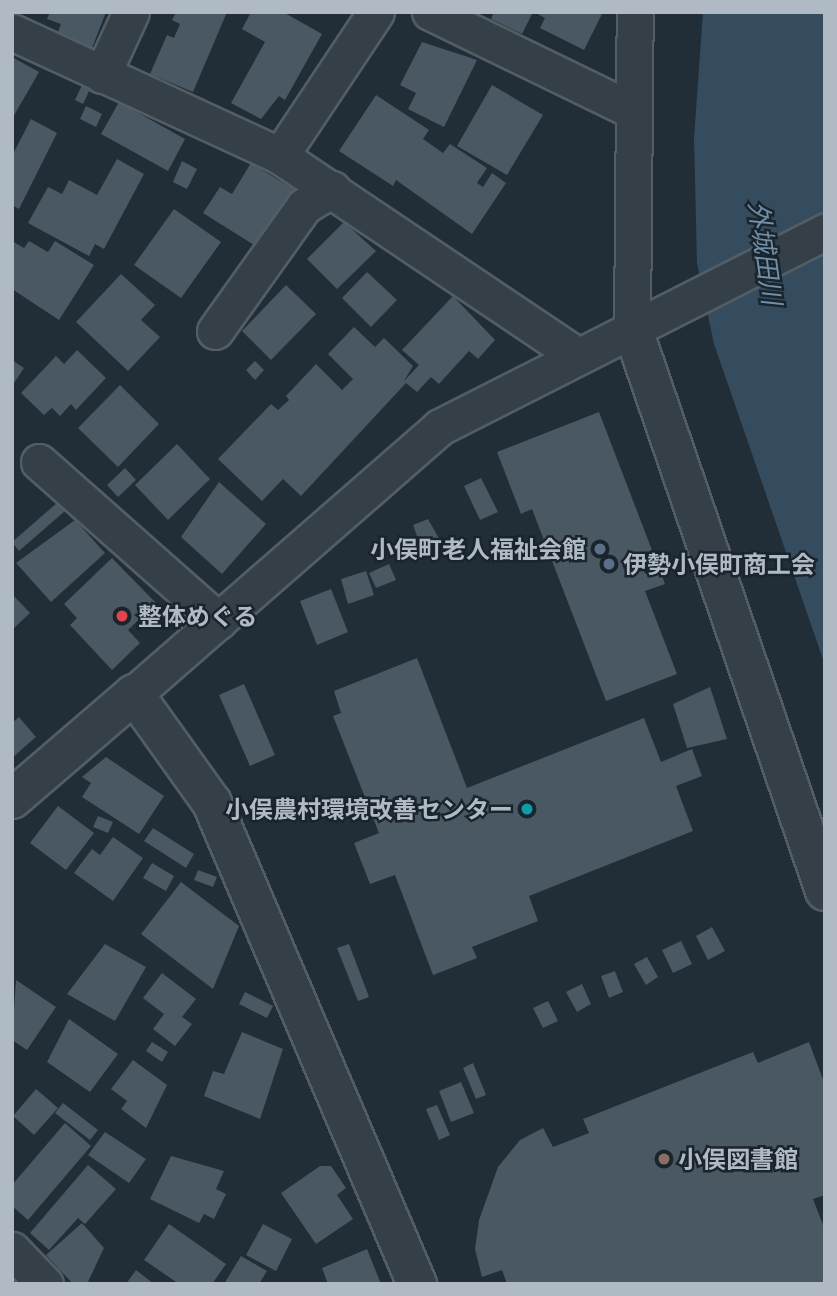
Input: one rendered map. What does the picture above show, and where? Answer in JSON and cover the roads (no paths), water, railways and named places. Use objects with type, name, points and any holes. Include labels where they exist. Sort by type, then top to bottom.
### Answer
[{"type":"street","points":[[102,75],[131,12]]},
{"type":"street","points":[[280,156],[376,12]]},
{"type":"street","points":[[430,12],[632,110]]},
{"type":"street","points":[[635,12],[632,110],[646,320],[825,891]]},
{"type":"street","points":[[12,32],[102,75],[220,123],[280,156],[576,355]]},
{"type":"street","points":[[215,331],[304,206],[332,189]]},
{"type":"street","points":[[12,799],[440,427],[576,355],[825,232]]},
{"type":"street","points":[[39,462],[219,621]]},
{"type":"street","points":[[134,694],[212,803],[417,1284]]},
{"type":"street","points":[[12,1250],[45,1284]]},
{"type":"water","name":"外城田川","points":[[703,12],[825,12],[825,665],[714,344],[697,263],[694,138]]},
{"type":"place","name":"小俣町老人福祉会館","points":[[600,549]]},
{"type":"place","name":"伊勢小俣町商工会","points":[[609,564]]},
{"type":"place","name":"整体めぐる","points":[[122,616]]},
{"type":"place","name":"小俣農村環境改善センター","points":[[527,809]]},
{"type":"place","name":"小俣図書館","points":[[664,1159]]}]
